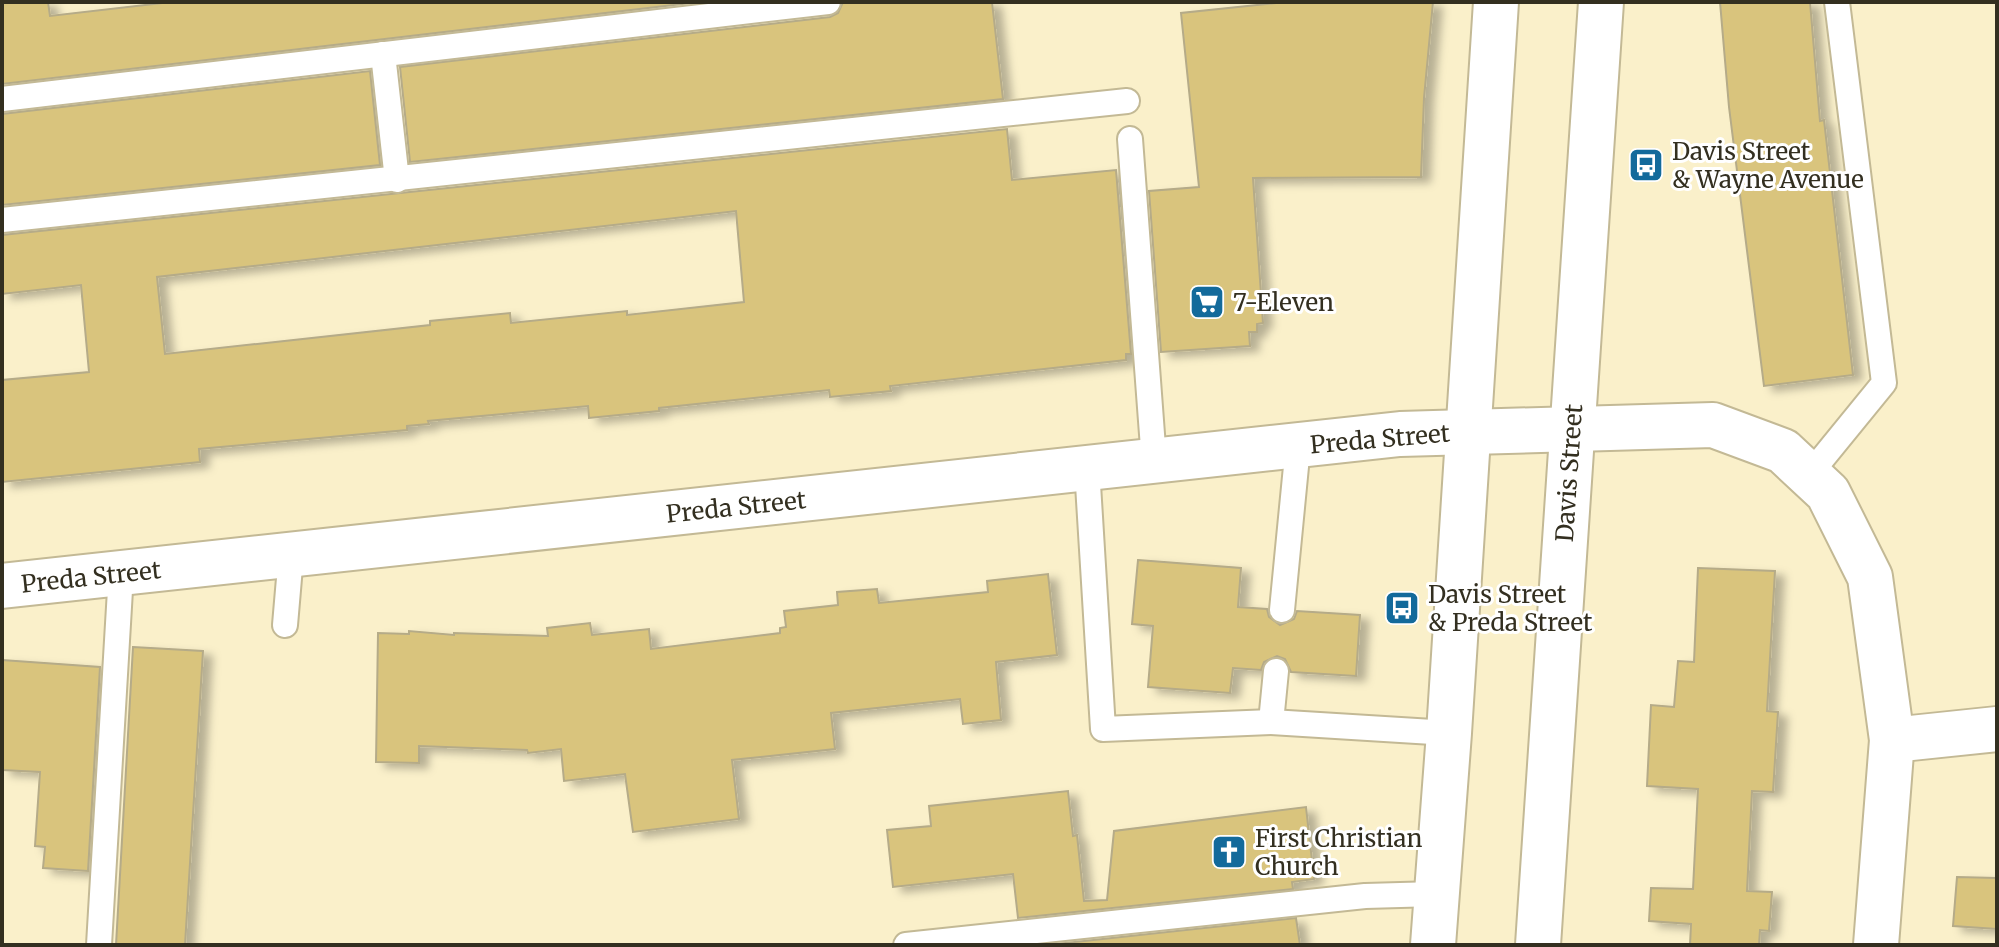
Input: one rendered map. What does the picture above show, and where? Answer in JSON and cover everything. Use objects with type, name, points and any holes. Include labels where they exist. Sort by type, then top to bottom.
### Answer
[{"type":"street","points":[[1433,945],[1496,2]]},
{"type":"street","name":"Davis Street","points":[[1538,945],[1601,2]]},
{"type":"street","name":"Preda Street","points":[[2,586],[1400,434],[1713,425],[1783,451],[1828,493],[1870,577],[1892,740],[1876,945]]},
{"type":"street","points":[[1892,740],[1997,729]]},
{"type":"lane","points":[[2,99],[828,2]]},
{"type":"lane","points":[[1809,475],[1884,383],[1837,2]]},
{"type":"lane","points":[[383,54],[397,180]]},
{"type":"lane","points":[[2,220],[1127,101]]},
{"type":"lane","points":[[1130,139],[1154,461]]},
{"type":"lane","points":[[1282,610],[1298,446]]},
{"type":"lane","points":[[1087,468],[1103,729],[1271,722],[1449,733]]},
{"type":"lane","points":[[285,625],[291,555]]},
{"type":"lane","points":[[99,945],[121,573]]},
{"type":"lane","points":[[1271,722],[1276,671]]},
{"type":"lane","points":[[906,945],[1365,896],[1436,894]]},
{"type":"building","points":[[2,2],[48,2],[50,16],[171,2],[699,2],[2,84]]},
{"type":"building","points":[[843,2],[992,2],[1003,99],[410,162],[400,67],[830,17],[838,13]]},
{"type":"building","points":[[1286,2],[1433,2],[1424,98],[1421,177],[1253,178],[1263,323],[1257,324],[1257,332],[1249,332],[1250,346],[1161,352],[1149,191],[1199,187],[1181,13]]},
{"type":"building","points":[[1720,2],[1810,2],[1820,121],[1824,120],[1853,375],[1764,386],[1729,107]]},
{"type":"building","points":[[370,71],[380,165],[2,205],[2,114]]},
{"type":"building","points":[[1007,129],[1012,180],[1116,170],[1131,354],[1126,354],[1126,360],[890,386],[891,391],[830,397],[829,390],[589,418],[588,406],[428,421],[429,424],[407,426],[407,430],[199,449],[200,462],[2,482],[2,380],[89,372],[81,285],[2,294],[2,235]],"holes":[[[736,211],[744,302],[627,315],[627,311],[511,323],[510,313],[430,321],[430,325],[165,354],[157,277]]]},
{"type":"building","points":[[1138,560],[1241,568],[1238,607],[1267,609],[1269,617],[1280,625],[1294,619],[1297,611],[1360,615],[1356,676],[1291,672],[1285,659],[1277,656],[1264,662],[1261,670],[1233,668],[1230,693],[1148,687],[1153,626],[1132,624]]},
{"type":"building","points":[[1698,568],[1775,571],[1767,711],[1778,712],[1773,792],[1752,791],[1747,891],[1772,892],[1769,931],[1760,930],[1759,945],[1690,945],[1691,924],[1649,921],[1651,888],[1693,889],[1698,789],[1647,786],[1651,705],[1674,707],[1678,661],[1694,662]]},
{"type":"building","points":[[1048,574],[1057,655],[996,662],[1001,720],[963,724],[960,699],[831,713],[835,749],[732,760],[739,819],[633,832],[625,774],[564,781],[561,749],[528,753],[527,750],[419,746],[419,763],[376,762],[378,633],[409,634],[409,631],[548,636],[547,628],[590,623],[592,635],[649,629],[651,649],[780,633],[780,628],[786,627],[784,611],[838,605],[837,592],[877,589],[879,603],[988,592],[987,581]]},
{"type":"building","points":[[133,647],[203,651],[185,945],[116,945]]},
{"type":"building","points":[[2,660],[100,667],[88,871],[43,868],[45,847],[35,846],[40,772],[2,770]]},
{"type":"building","points":[[1068,791],[1073,836],[1077,835],[1084,901],[1107,900],[1114,831],[1306,807],[1314,879],[1292,882],[1293,889],[1018,918],[1013,874],[893,887],[887,830],[931,826],[929,806]]},
{"type":"building","points":[[1957,877],[1997,878],[1997,929],[1953,926]]},
{"type":"building","points":[[1296,918],[1300,945],[1047,945]]},
{"type":"place","name":"Davis Street & Wayne Avenue","points":[[1646,165]]},
{"type":"place","name":"7-Eleven","points":[[1207,302]]},
{"type":"place","name":"Davis Street & Preda Street","points":[[1402,608]]},
{"type":"place","name":"First Christian Church","points":[[1229,852]]}]
